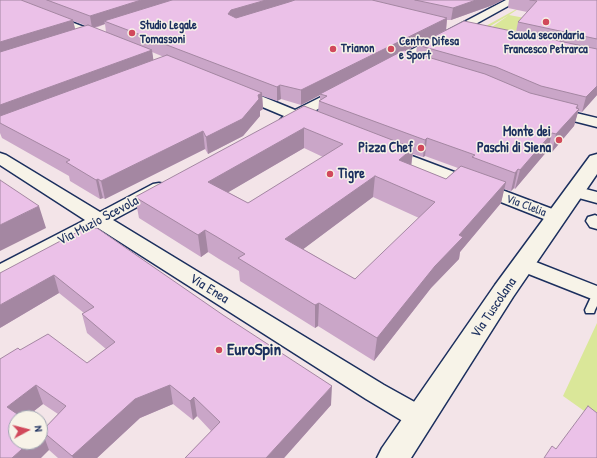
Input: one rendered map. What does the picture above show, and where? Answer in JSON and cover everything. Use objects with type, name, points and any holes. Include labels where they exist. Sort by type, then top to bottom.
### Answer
[{"type":"main road","name":"Via Tuscolana","points":[[393,458],[556,217],[597,160]]},
{"type":"street","points":[[6,0],[119,44]]},
{"type":"street","points":[[380,71],[514,0]]},
{"type":"street","points":[[444,24],[481,32]]},
{"type":"street","points":[[75,39],[111,28]]},
{"type":"street","points":[[401,60],[420,66]]},
{"type":"street","points":[[225,86],[327,128]]},
{"type":"street","points":[[272,128],[352,86]]},
{"type":"street","points":[[539,107],[597,123]]},
{"type":"street","name":"Via Clelia","points":[[378,148],[556,217]]},
{"type":"street","name":"Via Enea","points":[[0,158],[375,392],[420,418]]},
{"type":"street","name":"Via Muzio Scevola","points":[[0,273],[168,183]]},
{"type":"street","points":[[574,191],[597,198]]},
{"type":"street","points":[[524,264],[594,300]]},
{"type":"green space","points":[[524,5],[487,28],[484,27]]},
{"type":"green space","points":[[509,15],[530,19],[514,32],[492,27]]},
{"type":"green space","points":[[597,323],[597,420],[563,396]]},
{"type":"building","points":[[0,0],[21,0],[73,20],[0,42]]},
{"type":"building","points":[[47,0],[141,0],[90,16]]},
{"type":"building","points":[[172,0],[266,0],[231,10],[228,14],[236,18],[295,0],[372,0],[447,18],[301,90],[280,85],[277,87],[104,21]]},
{"type":"building","points":[[415,0],[476,0],[453,8]]},
{"type":"building","points":[[530,0],[597,0],[597,39],[518,22],[537,1]]},
{"type":"building","points":[[464,21],[597,49],[597,86],[586,97],[541,86],[496,67],[417,45]]},
{"type":"building","points":[[88,25],[152,50],[0,105],[0,52]]},
{"type":"building","points":[[404,50],[485,74],[530,93],[578,105],[576,108],[579,109],[556,134],[552,133],[520,170],[518,169],[515,173],[472,157],[475,155],[427,138],[425,140],[319,101],[327,96],[320,94]]},
{"type":"building","points":[[167,55],[262,93],[258,95],[259,99],[242,119],[206,137],[203,131],[101,181],[98,179],[96,180],[66,162],[70,160],[0,123],[0,116]]},
{"type":"building","points":[[304,106],[413,148],[399,160],[446,179],[461,166],[506,182],[459,235],[463,237],[435,266],[377,338],[319,303],[315,305],[238,258],[245,254],[205,230],[198,235],[135,197]],"holes":[[[304,128],[343,144],[248,203],[208,182]],[[375,176],[435,202],[355,279],[285,239]]]},
{"type":"building","points":[[0,180],[39,206],[0,225]]},
{"type":"building","points":[[85,228],[97,228],[223,315],[332,386],[266,458],[185,458],[220,422],[194,397],[190,401],[170,385],[135,399],[72,456],[48,436],[48,425],[66,406],[36,385],[7,407],[11,410],[8,410],[8,450],[21,450],[12,458],[0,458],[0,359],[18,348],[20,350],[48,334],[87,363],[115,342],[82,314],[94,307],[54,275],[0,305],[0,273]]},
{"type":"building","points":[[588,406],[597,413],[597,458],[544,458],[552,446],[556,449]]},
{"type":"place","name":"Scuola secondaria Francesco Petrarca","points":[[546,22]]},
{"type":"place","name":"Studio Legale Tomassoni","points":[[132,33]]},
{"type":"place","name":"Trianon","points":[[333,49]]},
{"type":"place","name":"Centro Difesa e Sport","points":[[391,49]]},
{"type":"place","name":"Monte dei Paschi di Siena","points":[[559,140]]},
{"type":"place","name":"Pizza Chef","points":[[421,148]]},
{"type":"place","name":"Tigre","points":[[330,174]]},
{"type":"place","name":"EuroSpin","points":[[219,350]]}]
